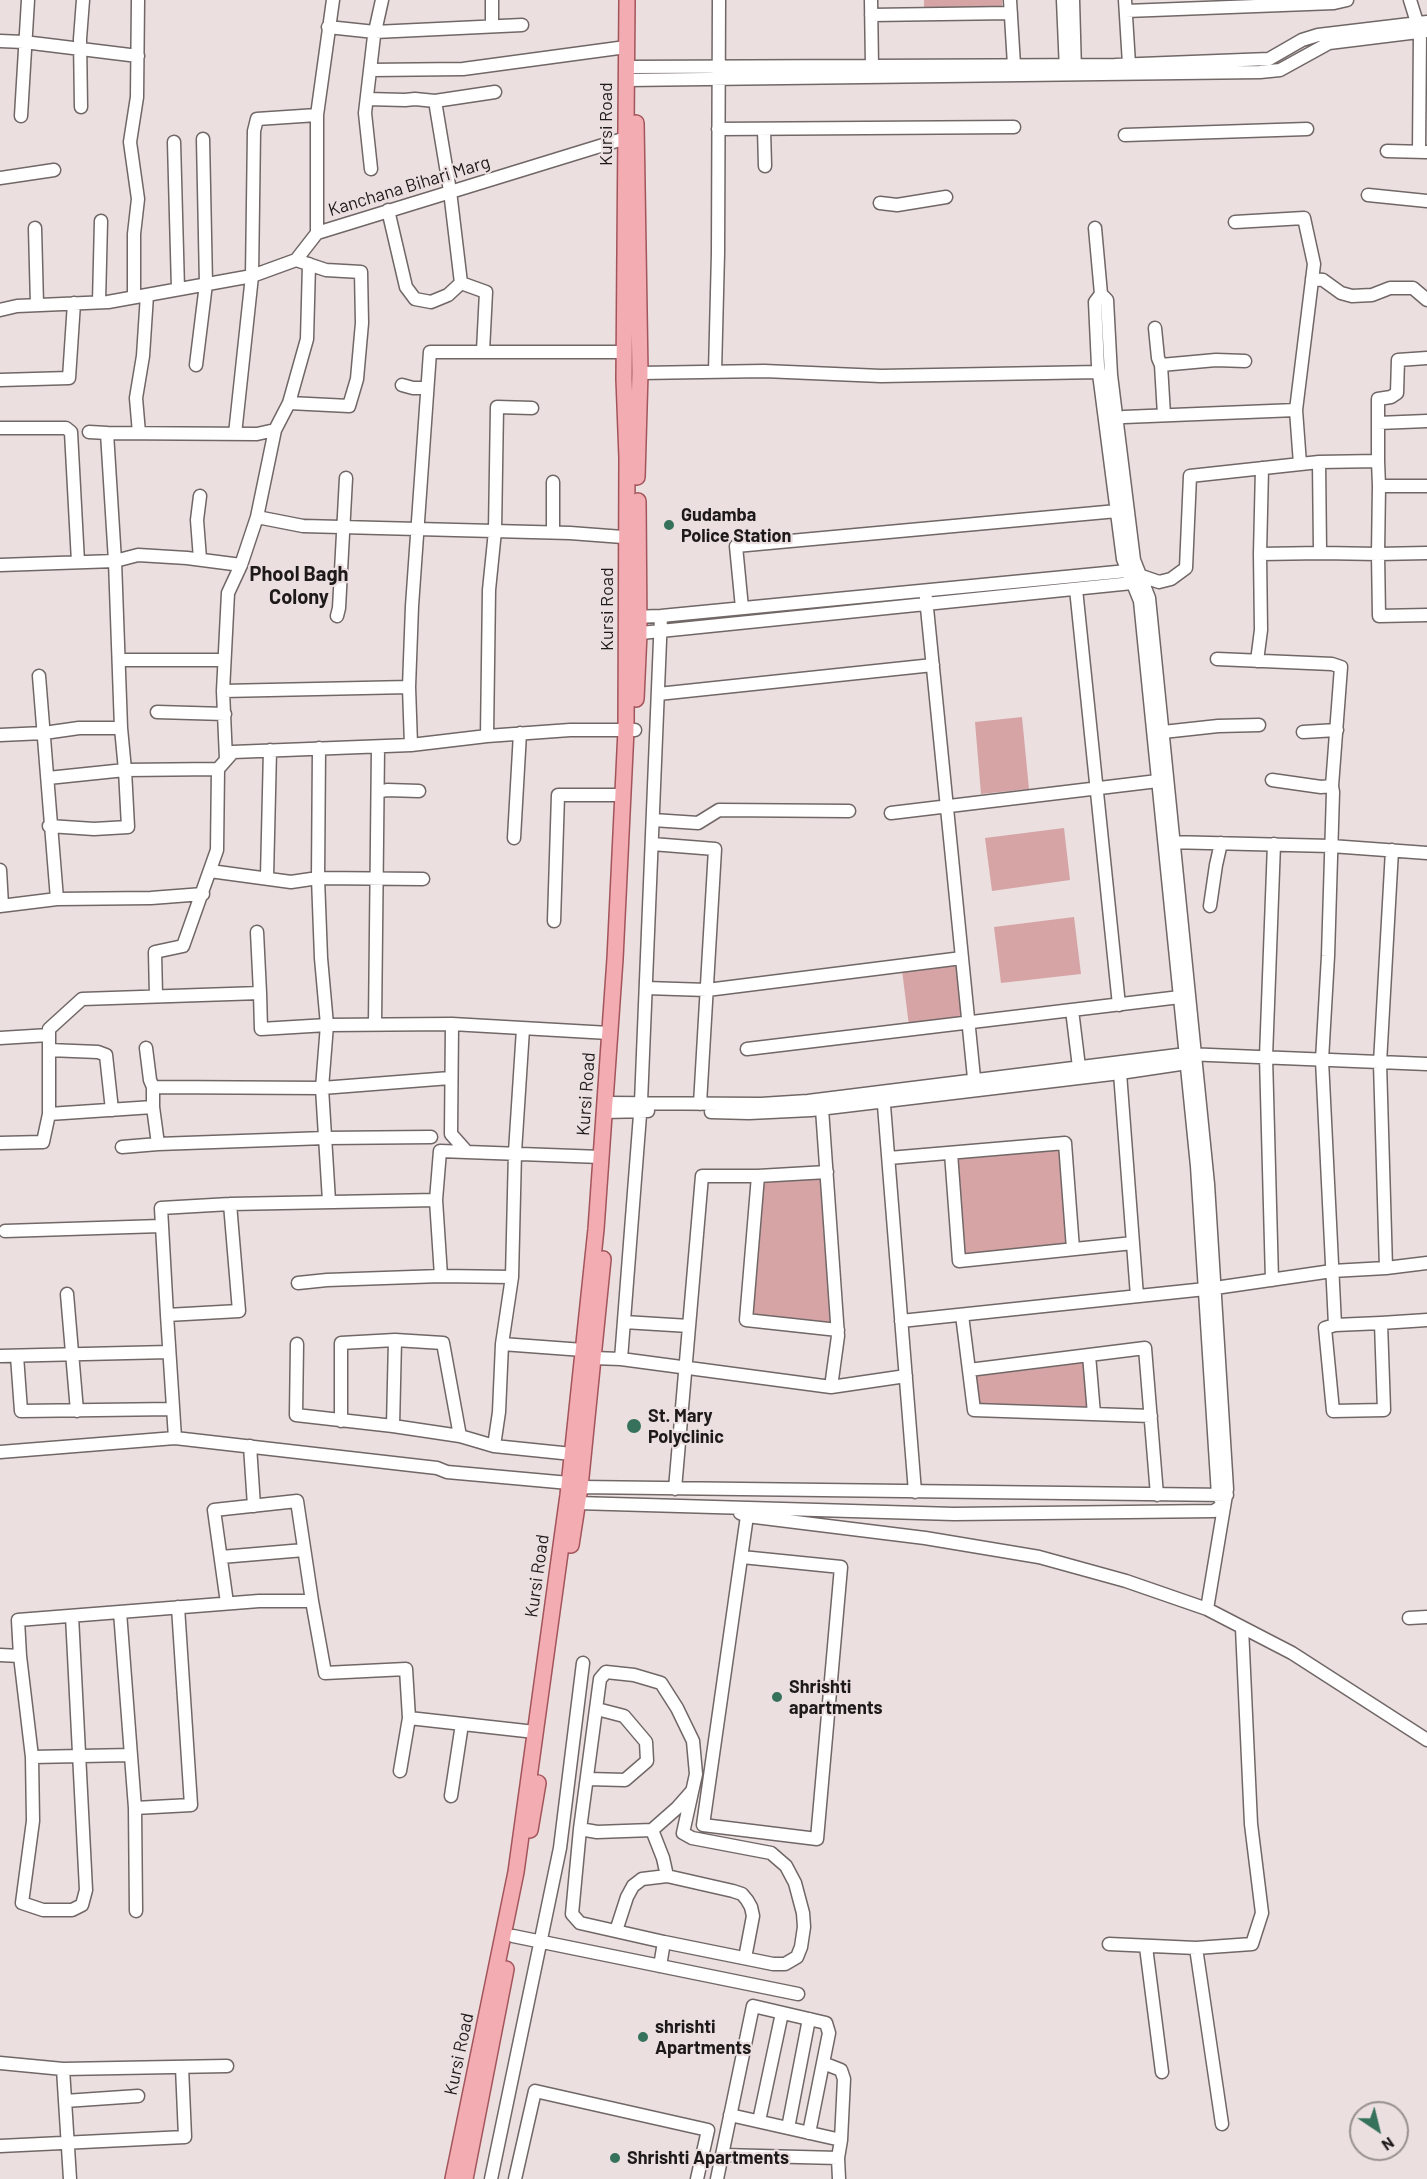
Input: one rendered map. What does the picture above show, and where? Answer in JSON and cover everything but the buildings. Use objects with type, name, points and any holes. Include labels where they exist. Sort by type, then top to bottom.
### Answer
[{"type":"main road","name":"Kursi Road","points":[[573,1492],[572,1454],[601,1291],[609,1107],[631,730],[633,538],[640,373],[632,73],[626,47],[627,0]]},
{"type":"main road","name":"Kursi Road","points":[[633,538],[627,458],[624,351],[626,138],[637,0]]},
{"type":"main road","name":"Kursi Road","points":[[453,2179],[516,1872],[573,1492],[588,1354],[601,1157],[609,1107],[609,1033],[623,795],[631,730]]},
{"type":"main road","name":"Kursi Road","points":[[465,2179],[536,1808],[537,1739]]},
{"type":"street","points":[[21,116],[28,0]]},
{"type":"street","points":[[81,107],[80,48],[83,0]]},
{"type":"street","points":[[134,297],[134,234],[138,199],[130,142],[137,97],[138,0]]},
{"type":"street","points":[[317,233],[317,115],[333,0]]},
{"type":"street","points":[[371,169],[365,113],[375,33],[382,0]]},
{"type":"street","points":[[492,0],[492,26]]},
{"type":"street","points":[[715,372],[719,0]]},
{"type":"street","points":[[871,0],[872,66]]},
{"type":"street","points":[[1063,0],[1070,70]]},
{"type":"street","points":[[1070,70],[1073,0]]},
{"type":"street","points":[[1129,64],[1126,5],[1334,3],[1347,0]]},
{"type":"street","points":[[1387,151],[1423,152],[1423,27],[1410,0]]},
{"type":"street","points":[[871,15],[1010,6],[1014,66]]},
{"type":"street","points":[[328,27],[375,33],[522,25]]},
{"type":"street","points":[[632,73],[1070,70],[1260,72],[1280,70],[1329,43],[1423,27]]},
{"type":"street","points":[[718,73],[872,66],[1014,66],[1070,70],[1129,64],[1269,59],[1302,40],[1318,35],[1423,27]]},
{"type":"street","points":[[0,41],[138,56]]},
{"type":"street","points":[[370,70],[463,69],[626,47]]},
{"type":"street","points":[[367,99],[435,101],[495,92]]},
{"type":"street","points":[[435,101],[450,191],[461,283]]},
{"type":"street","points":[[235,434],[252,276],[254,131],[257,119],[317,115]]},
{"type":"street","points":[[718,129],[1014,127]]},
{"type":"street","points":[[764,129],[765,166]]},
{"type":"street","points":[[1125,135],[1307,129]]},
{"type":"street","name":"Kanchana Bihari Marg","points":[[296,260],[317,233],[626,138]]},
{"type":"street","points":[[196,365],[207,284],[203,139]]},
{"type":"street","points":[[174,142],[178,289]]},
{"type":"street","points":[[0,178],[54,170]]},
{"type":"street","points":[[1368,195],[1427,201]]},
{"type":"street","points":[[880,203],[897,205],[946,197]]},
{"type":"street","points":[[388,210],[406,287],[415,298],[431,302],[448,295],[461,283]]},
{"type":"street","points":[[1235,222],[1304,218],[1314,264],[1296,410],[1300,464]]},
{"type":"street","points":[[99,302],[101,221]]},
{"type":"street","points":[[35,228],[38,305]]},
{"type":"street","points":[[1095,228],[1101,294],[1107,300],[1111,375],[1134,560],[1133,577],[1140,601],[1163,780],[1189,1057]]},
{"type":"street","points":[[0,310],[38,305],[99,302],[147,295],[252,276],[296,260],[326,270],[361,272],[362,323],[357,379],[349,406],[289,403]]},
{"type":"street","points":[[156,996],[155,952],[183,946],[217,850],[225,714],[223,691],[228,593],[241,566],[257,517],[275,430],[289,403],[307,339],[309,264]]},
{"type":"street","points":[[1312,279],[1323,280],[1341,293],[1352,296],[1372,295],[1390,288],[1413,288],[1427,300]]},
{"type":"street","points":[[461,283],[486,292],[483,351]]},
{"type":"street","points":[[1101,294],[1095,302],[1099,372],[1123,559],[1149,598],[1163,732],[1163,780]]},
{"type":"street","points":[[139,433],[136,398],[143,356],[147,295]]},
{"type":"street","points":[[0,380],[69,378],[74,303]]},
{"type":"street","points":[[1155,328],[1158,358],[1161,365],[1164,415]]},
{"type":"street","points":[[411,746],[412,606],[430,351],[492,353],[624,351]]},
{"type":"street","points":[[1427,358],[1398,360],[1397,393],[1391,397],[1378,399],[1379,616],[1427,615]]},
{"type":"street","points":[[1161,365],[1216,360],[1245,361]]},
{"type":"street","points":[[640,373],[764,371],[877,376],[1099,372]]},
{"type":"street","points":[[402,385],[426,388]]},
{"type":"street","points":[[488,736],[489,590],[495,531],[497,407],[532,408]]},
{"type":"street","points":[[1116,419],[1296,410]]},
{"type":"street","points":[[1378,423],[1427,421]]},
{"type":"street","points":[[0,428],[66,428],[71,432],[78,562]]},
{"type":"street","points":[[89,432],[257,434],[275,430]]},
{"type":"street","points":[[50,826],[94,829],[128,827],[107,433]]},
{"type":"street","points":[[633,617],[926,591],[1133,577],[1159,582],[1172,579],[1186,567],[1190,476],[1319,462],[1378,460]]},
{"type":"street","points":[[1319,462],[1320,550],[1322,553]]},
{"type":"street","points":[[1257,661],[1262,630],[1260,554],[1262,468]]},
{"type":"street","points":[[337,616],[345,528],[346,478]]},
{"type":"street","points":[[553,482],[553,532]]},
{"type":"street","points":[[1379,486],[1427,486]]},
{"type":"street","points":[[200,496],[197,520],[200,560]]},
{"type":"street","points":[[742,608],[736,546],[1117,511]]},
{"type":"street","points":[[257,517],[303,526],[553,532],[633,538]]},
{"type":"street","points":[[1260,554],[1427,553]]},
{"type":"street","points":[[0,565],[115,561],[138,555],[241,566]]},
{"type":"street","points":[[633,633],[1076,589],[1133,577]]},
{"type":"street","points":[[1076,589],[1119,1005]]},
{"type":"street","points":[[926,591],[975,1085]]},
{"type":"street","points":[[621,1359],[640,1107],[662,616]]},
{"type":"street","points":[[1217,659],[1332,664],[1341,667],[1332,786],[1328,956],[1322,1060],[1335,1325]]},
{"type":"street","points":[[119,660],[224,660]]},
{"type":"street","points":[[658,694],[933,665]]},
{"type":"street","points":[[39,676],[57,899]]},
{"type":"street","points":[[223,691],[410,687]]},
{"type":"street","points":[[157,712],[225,714]]},
{"type":"street","points":[[1163,732],[1218,726],[1259,725]]},
{"type":"street","points":[[0,735],[44,733],[79,728],[121,728]]},
{"type":"street","points":[[48,778],[222,764],[233,752],[411,746],[520,733],[631,730]]},
{"type":"street","points":[[1303,732],[1337,730]]},
{"type":"street","points":[[514,838],[520,733]]},
{"type":"street","points":[[375,1024],[378,747]]},
{"type":"street","points":[[319,748],[318,878],[321,958],[327,1025],[322,1088],[328,1201]]},
{"type":"street","points":[[267,877],[270,750]]},
{"type":"street","points":[[891,813],[1163,780]]},
{"type":"street","points":[[1272,780],[1321,787],[1332,786]]},
{"type":"street","points":[[378,792],[387,790],[419,792]]},
{"type":"street","points":[[554,921],[558,795],[623,795]]},
{"type":"street","points":[[653,820],[698,823],[718,810],[849,811]]},
{"type":"street","points":[[1169,842],[1331,846],[1427,853]]},
{"type":"street","points":[[1169,842],[1180,997],[1208,1184],[1210,1288],[1223,1499],[1220,1540],[1208,1609]]},
{"type":"street","points":[[1210,906],[1221,843]]},
{"type":"street","points":[[652,844],[715,849],[700,1104]]},
{"type":"street","points":[[1272,1280],[1266,1057],[1274,844]]},
{"type":"street","points":[[1386,1268],[1380,1063],[1392,850]]},
{"type":"street","points":[[0,870],[1,906],[57,899],[152,898],[202,894]]},
{"type":"street","points":[[210,871],[291,882],[318,878],[423,879]]},
{"type":"street","points":[[257,932],[261,1029],[327,1025],[452,1024],[609,1033]]},
{"type":"street","points":[[646,988],[707,990],[962,958]]},
{"type":"street","points":[[0,1143],[43,1142],[50,1114],[49,1029],[81,999],[261,993]]},
{"type":"street","points":[[747,1049],[1180,997]]},
{"type":"street","points":[[1072,1010],[1079,1067]]},
{"type":"street","points":[[452,1024],[451,1134],[467,1152]]},
{"type":"street","points":[[494,1446],[500,1412],[502,1344],[512,1277],[515,1152],[523,1029]]},
{"type":"street","points":[[0,1038],[49,1035]]},
{"type":"street","points":[[146,1048],[153,1087],[158,1144]]},
{"type":"street","points":[[49,1050],[98,1052],[106,1055],[112,1110]]},
{"type":"street","points":[[609,1107],[761,1104],[884,1096],[1120,1072],[1189,1057]]},
{"type":"street","points":[[975,1085],[1079,1067],[1189,1057],[1266,1057],[1427,1064]]},
{"type":"street","points":[[1120,1072],[1137,1296]]},
{"type":"street","points":[[153,1087],[322,1088],[450,1078]]},
{"type":"street","points":[[640,1107],[749,1113],[822,1108],[884,1096]]},
{"type":"street","points":[[884,1096],[915,1492]]},
{"type":"street","points":[[50,1114],[153,1107]]},
{"type":"street","points":[[822,1108],[838,1329],[831,1388]]},
{"type":"street","points":[[122,1147],[325,1138],[431,1137]]},
{"type":"street","points":[[888,1158],[1065,1143],[1073,1249]]},
{"type":"street","points":[[441,1276],[436,1200],[440,1151],[601,1157]]},
{"type":"street","points":[[951,1153],[959,1261],[1133,1243]]},
{"type":"street","points":[[675,1489],[702,1176],[827,1172]]},
{"type":"street","points":[[758,1176],[746,1320],[838,1329]]},
{"type":"street","points":[[175,1438],[161,1208],[328,1201],[436,1200]]},
{"type":"street","points":[[167,1315],[239,1311],[230,1204]]},
{"type":"street","points":[[4,1231],[161,1226]]},
{"type":"street","points":[[901,1321],[1210,1288],[1332,1271],[1427,1263]]},
{"type":"street","points":[[298,1283],[441,1276],[512,1277]]},
{"type":"street","points":[[67,1294],[77,1411]]},
{"type":"street","points":[[962,1315],[974,1410],[1151,1416]]},
{"type":"street","points":[[1381,1323],[1384,1410],[1333,1411],[1325,1328],[1335,1325],[1427,1320]]},
{"type":"street","points":[[624,1322],[689,1326]]},
{"type":"street","points":[[341,1421],[341,1343],[395,1340],[443,1343],[460,1436]]},
{"type":"street","points":[[393,1426],[395,1340]]},
{"type":"street","points":[[297,1344],[296,1415],[460,1436],[494,1446],[572,1454]]},
{"type":"street","points":[[502,1344],[831,1388],[906,1376]]},
{"type":"street","points":[[969,1370],[1145,1348],[1157,1496]]},
{"type":"street","points":[[0,1356],[169,1352]]},
{"type":"street","points":[[1089,1355],[1094,1414]]},
{"type":"street","points":[[17,1356],[21,1411],[173,1409]]},
{"type":"street","points":[[0,1452],[175,1438],[437,1468],[447,1472],[573,1492],[725,1507],[954,1514],[1214,1511],[1223,1499]]},
{"type":"street","points":[[250,1446],[254,1506]]},
{"type":"street","points":[[573,1492],[675,1489],[1223,1499]]},
{"type":"street","points":[[227,1603],[214,1510],[297,1501],[324,1673],[406,1669],[409,1718],[400,1771]]},
{"type":"street","points":[[725,1507],[747,1516],[926,1538],[1038,1557],[1126,1581],[1208,1609],[1292,1653],[1427,1740]]},
{"type":"street","points":[[742,1557],[841,1567],[817,1839],[703,1825],[747,1516]]},
{"type":"street","points":[[221,1557],[304,1550]]},
{"type":"street","points":[[72,1616],[86,1890],[82,1905],[72,1910],[43,1910],[22,1903],[33,1821],[32,1757],[18,1620],[227,1603],[312,1601]]},
{"type":"street","points":[[135,1808],[191,1805],[178,1607]]},
{"type":"street","points":[[120,1612],[135,1808],[136,1911]]},
{"type":"street","points":[[1409,1618],[1427,1617]]},
{"type":"street","points":[[1109,1944],[1196,1948],[1252,1944],[1262,1913],[1251,1824],[1242,1628]]},
{"type":"street","points":[[0,1655],[20,1656]]},
{"type":"street","points":[[491,2179],[560,1848],[583,1663]]},
{"type":"street","points":[[606,1672],[661,1683],[677,1708],[693,1741],[696,1773],[683,1833],[686,1836],[771,1853],[786,1866],[795,1883],[803,1913],[804,1927],[797,1957],[785,1964],[745,1958],[580,1923],[572,1914],[580,1829],[597,1709],[600,1679],[606,1672]]},
{"type":"street","points":[[588,1779],[625,1780],[647,1761],[646,1742],[624,1716],[597,1709]]},
{"type":"street","points":[[409,1718],[462,1724],[537,1739]]},
{"type":"street","points":[[451,1796],[462,1724]]},
{"type":"street","points":[[572,1751],[591,1752]]},
{"type":"street","points":[[32,1757],[131,1755]]},
{"type":"street","points":[[580,1829],[597,1832],[652,1830],[677,1808],[693,1789]]},
{"type":"street","points":[[652,1830],[667,1876]]},
{"type":"street","points":[[616,1931],[633,1886],[642,1879],[667,1876],[742,1894],[752,1907],[753,1916],[745,1958]]},
{"type":"street","points":[[513,1936],[798,1994]]},
{"type":"street","points":[[660,1966],[664,1942]]},
{"type":"street","points":[[1146,1947],[1162,2072]]},
{"type":"street","points":[[1196,1948],[1222,2124]]},
{"type":"street","points":[[717,2179],[753,2006],[826,2023],[829,2033],[809,2133]]},
{"type":"street","points":[[759,2121],[782,2013]]},
{"type":"street","points":[[788,2128],[809,2019]]},
{"type":"street","points":[[0,2063],[63,2069],[227,2066]]},
{"type":"street","points":[[823,2063],[841,2070],[844,2079],[838,2158],[839,2179]]},
{"type":"street","points":[[0,2146],[185,2138],[182,2067]]},
{"type":"street","points":[[63,2069],[70,2179]]},
{"type":"street","points":[[515,2179],[535,2091],[708,2130],[697,2179]]},
{"type":"street","points":[[65,2101],[138,2096]]},
{"type":"street","points":[[730,2115],[841,2140]]},
{"type":"street","points":[[722,2155],[838,2158]]},
{"type":"shaded area","points":[[924,0],[1002,0],[1002,7],[924,9]]},
{"type":"shaded area","points":[[1022,717],[1029,789],[981,794],[975,722]]},
{"type":"shaded area","points":[[1064,828],[1070,880],[992,891],[985,838]]},
{"type":"shaded area","points":[[1074,917],[1081,974],[1001,983],[994,927]]},
{"type":"shaded area","points":[[956,964],[962,1019],[909,1026],[902,970]]},
{"type":"shaded area","points":[[1061,1149],[1067,1245],[963,1256],[955,1158]]},
{"type":"shaded area","points":[[822,1178],[833,1324],[751,1314],[761,1181]]},
{"type":"shaded area","points":[[1085,1361],[1087,1410],[978,1406],[973,1374]]},
{"type":"place","name":"Gudamba Police Station","points":[[669,525]]},
{"type":"place","name":"St. Mary Polyclinic","points":[[634,1426]]},
{"type":"place","name":"Shrishti apartments","points":[[777,1697]]},
{"type":"place","name":"shrishti Apartments","points":[[643,2037]]},
{"type":"place","name":"Shrishti Apartments","points":[[615,2158]]},
{"type":"district","name":"Phool Bagh Colony","points":[[299,586]]}]
